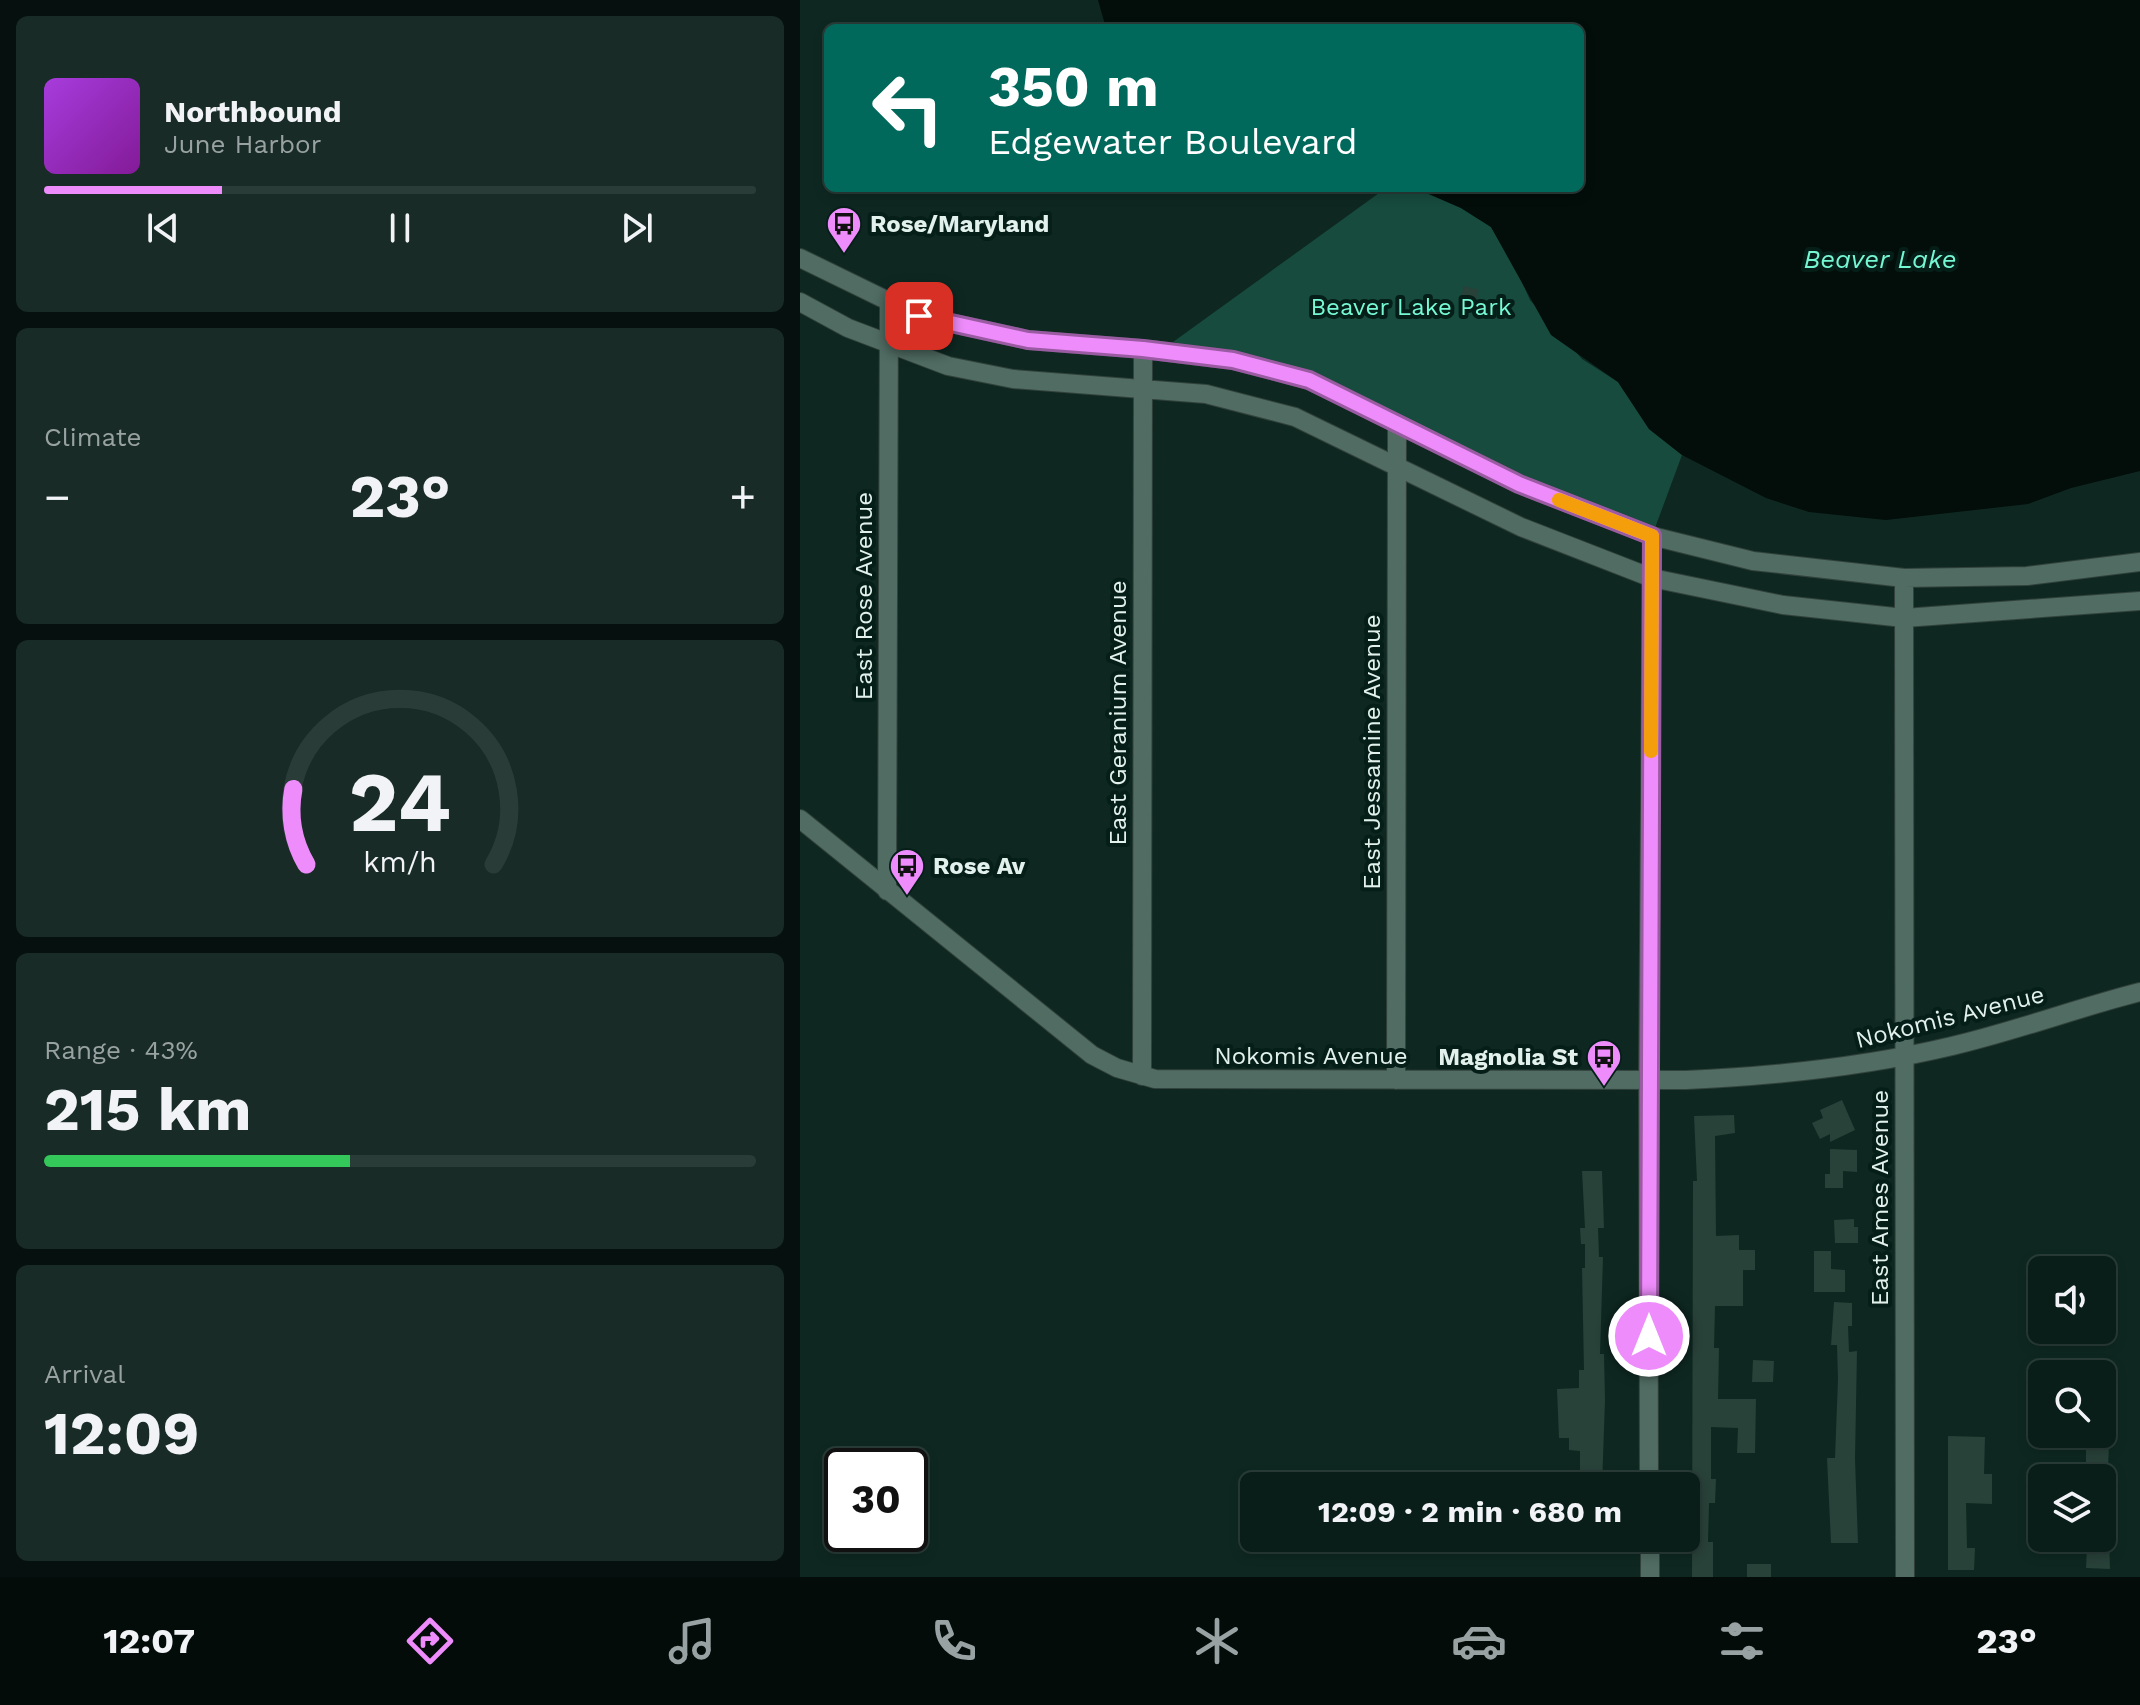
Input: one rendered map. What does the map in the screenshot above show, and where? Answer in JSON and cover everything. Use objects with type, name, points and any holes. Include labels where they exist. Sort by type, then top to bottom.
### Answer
[{"type":"street","points":[[800,258],[919,316],[1028,340],[1233,360],[1309,380],[1519,484],[1652,536],[1753,561],[1904,578],[2027,576],[2140,562]]},
{"type":"street","points":[[800,302],[848,328],[948,366],[1013,379],[1206,394],[1295,417],[1521,527],[1652,578],[1783,605],[1904,618],[2140,601]]},
{"type":"street","name":"East Rose Avenue","points":[[887,891],[889,302]]},
{"type":"street","name":"East Geranium Avenue","points":[[1142,1076],[1143,349]]},
{"type":"street","name":"East Jessamine Avenue","points":[[1396,1080],[1397,424]]},
{"type":"street","points":[[1649,1472],[1652,536]]},
{"type":"street","name":"East Ames Avenue","points":[[1904,578],[1905,1577]]},
{"type":"street","name":"Nokomis Avenue","points":[[800,819],[1092,1055],[1142,1076],[1177,1080],[1648,1080],[1764,1076],[1904,1057],[2025,1027],[2140,992]]},
{"type":"street","points":[[1650,1552],[1650,1577]]},
{"type":"green space","name":"Beaver Lake Park","points":[[1380,192],[1424,192],[1461,208],[1491,227],[1514,264],[1530,300],[1582,359],[1618,382],[1649,429],[1682,455],[1652,536],[1309,380],[1173,342]]},
{"type":"water","name":"Beaver Lake","points":[[1098,0],[2140,0],[2140,471],[2071,488],[2028,504],[1886,520],[1809,512],[1766,498],[1682,455],[1649,429],[1618,382],[1551,335],[1491,227],[1461,208],[1424,192],[1584,192],[1584,24],[1105,24]]},
{"type":"building","points":[[1464,286],[1479,290],[1474,307],[1459,303]]},
{"type":"building","points":[[1842,1100],[1855,1130],[1830,1142],[1830,1134],[1820,1139],[1812,1123],[1823,1118],[1820,1110]]},
{"type":"building","points":[[1734,1115],[1735,1133],[1715,1136],[1716,1236],[1739,1235],[1739,1250],[1755,1250],[1755,1270],[1743,1270],[1743,1306],[1715,1306],[1714,1348],[1719,1348],[1718,1399],[1756,1399],[1755,1453],[1737,1453],[1738,1428],[1711,1427],[1711,1479],[1716,1479],[1715,1503],[1709,1503],[1708,1542],[1713,1542],[1713,1577],[1692,1577],[1692,1552],[1700,1552],[1700,1472],[1692,1472],[1693,1181],[1697,1181],[1694,1116]]},
{"type":"building","points":[[1830,1149],[1857,1150],[1857,1172],[1843,1171],[1843,1188],[1825,1188],[1825,1174],[1830,1174]]},
{"type":"building","points":[[1582,1171],[1602,1171],[1604,1228],[1598,1228],[1599,1257],[1603,1257],[1600,1354],[1604,1354],[1605,1400],[1602,1472],[1580,1472],[1580,1451],[1569,1450],[1569,1438],[1559,1438],[1557,1389],[1579,1388],[1579,1370],[1584,1370],[1582,1268],[1585,1268],[1585,1244],[1581,1244],[1580,1228],[1585,1228]]},
{"type":"building","points":[[1854,1219],[1854,1227],[1858,1227],[1858,1243],[1835,1243],[1834,1220]]},
{"type":"building","points":[[1814,1251],[1831,1251],[1831,1269],[1845,1270],[1845,1292],[1814,1292]]},
{"type":"building","points":[[1834,1302],[1852,1303],[1852,1326],[1848,1326],[1849,1352],[1857,1351],[1855,1459],[1858,1543],[1831,1543],[1827,1458],[1835,1458],[1838,1379],[1837,1345],[1831,1345]]},
{"type":"building","points":[[1753,1360],[1774,1361],[1773,1382],[1752,1382]]},
{"type":"building","points":[[1948,1436],[1985,1437],[1984,1474],[1992,1474],[1992,1504],[1966,1503],[1967,1548],[1975,1548],[1974,1570],[1948,1570]]},
{"type":"building","points":[[2086,1448],[2109,1448],[2108,1464],[2086,1463]]},
{"type":"building","points":[[2087,1552],[2109,1552],[2110,1569],[2086,1568]]},
{"type":"building","points":[[1747,1564],[1771,1564],[1771,1577],[1747,1577]]},
{"type":"slow traffic","points":[[1559,500],[1652,536],[1651,751]]},
{"type":"place","name":"Rose/Maryland","points":[[844,255]]},
{"type":"place","name":"Rose Av","points":[[907,897]]},
{"type":"place","name":"Magnolia St","points":[[1604,1088]]},
{"type":"route","points":[[919,316],[1028,340],[1233,360],[1309,380],[1519,484],[1652,536],[1649,1336]]}]
